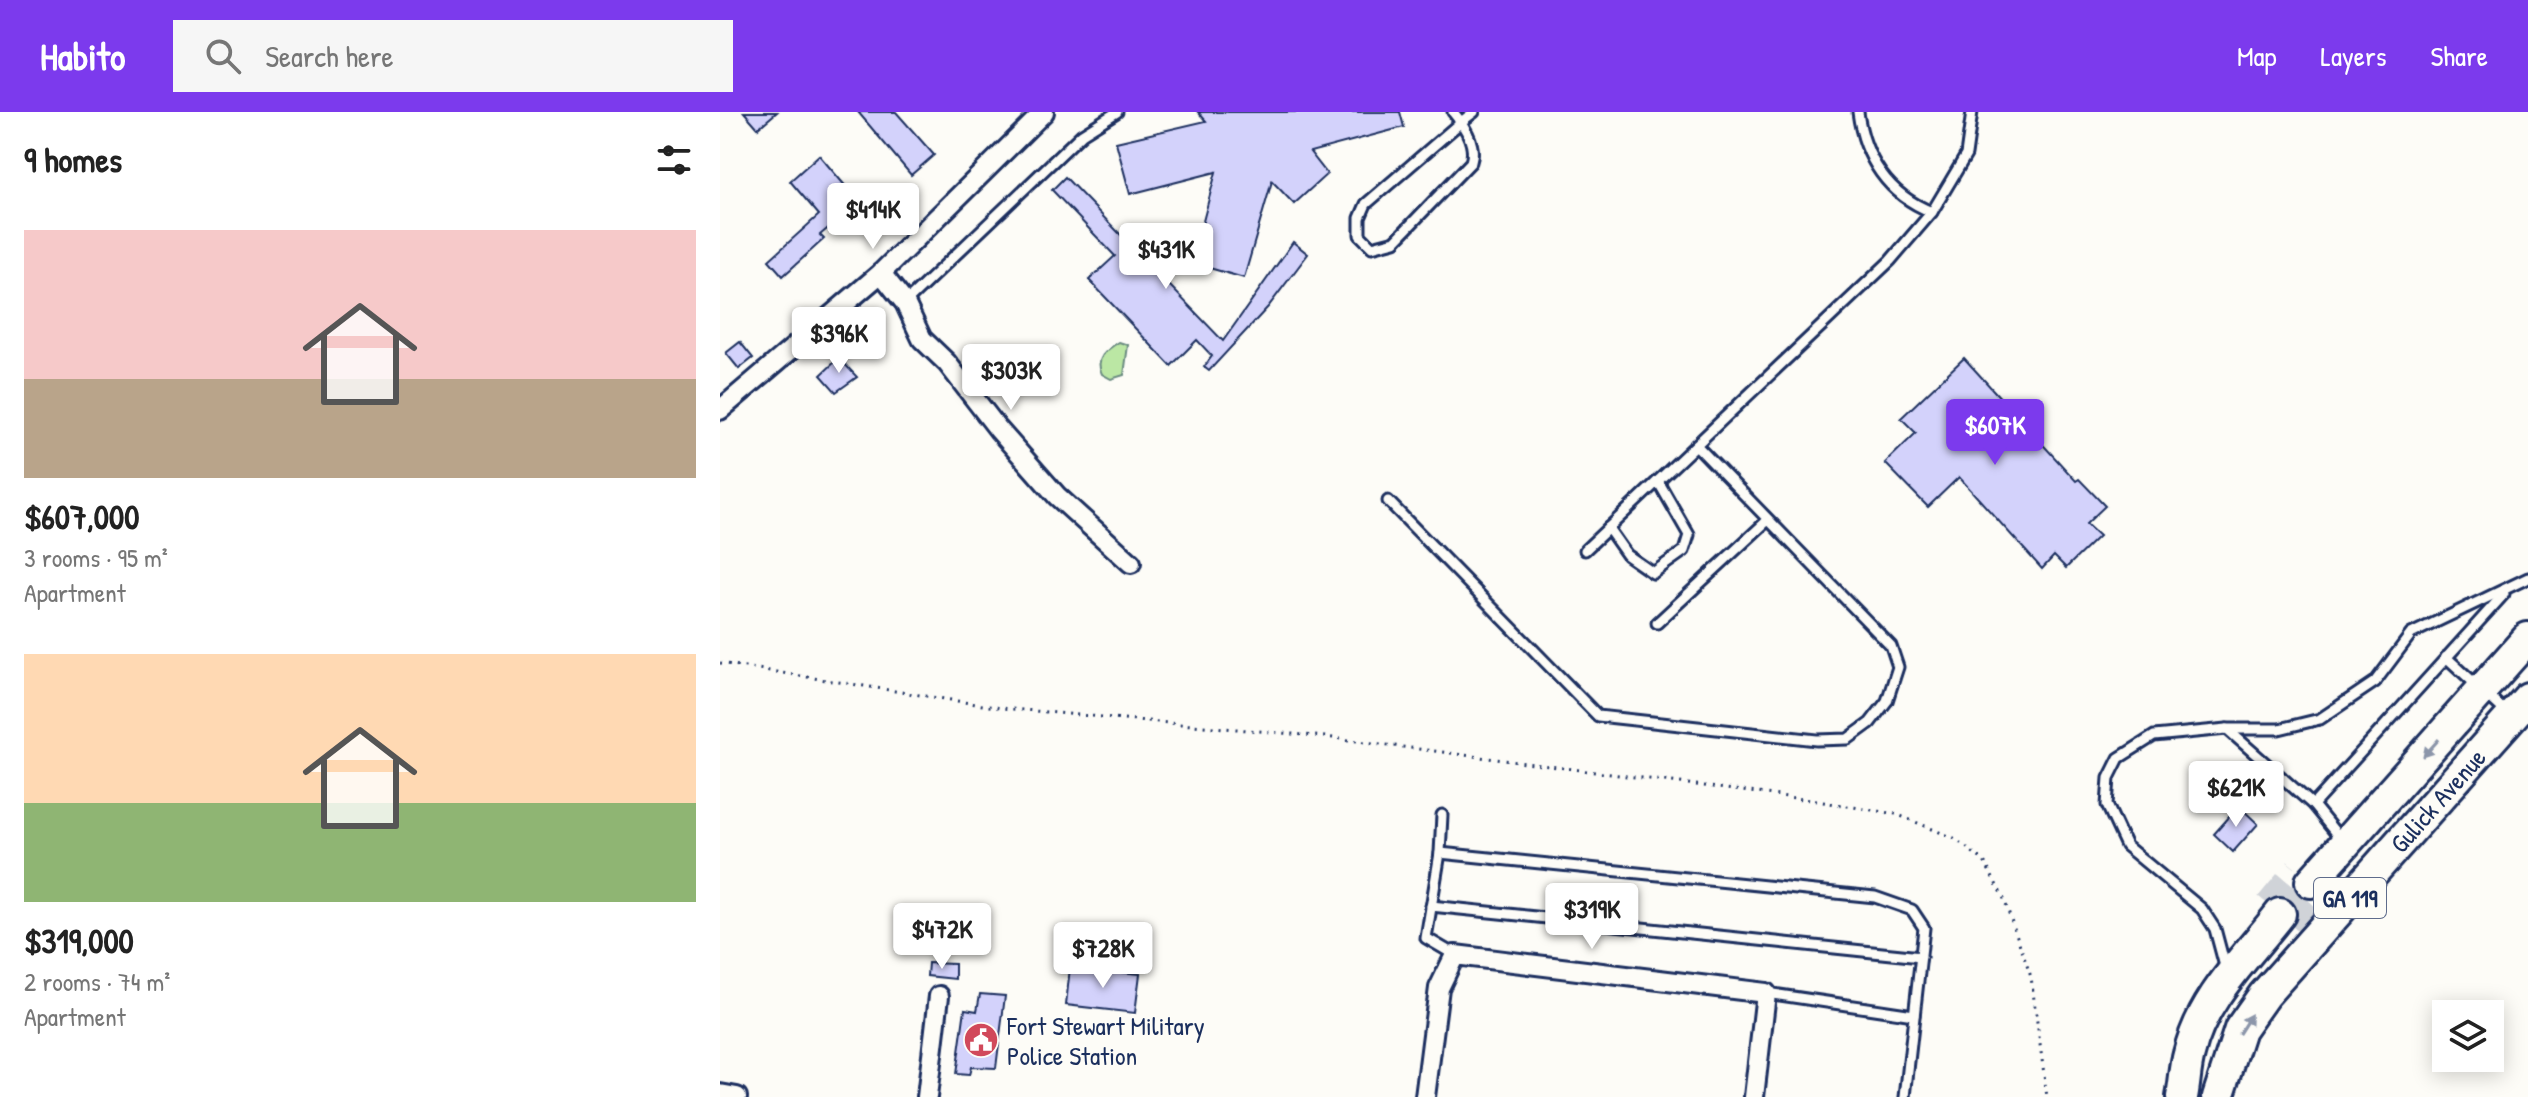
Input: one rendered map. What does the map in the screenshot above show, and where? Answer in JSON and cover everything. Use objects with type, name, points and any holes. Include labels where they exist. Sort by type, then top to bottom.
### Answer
[{"type":"main road","name":"GA 119","points":[[2345,844],[2528,638]]},
{"type":"main road","name":"Gulick Avenue","points":[[2218,1097],[2240,1029],[2264,995],[2520,708]]},
{"type":"main road","points":[[2310,881],[2345,844]]},
{"type":"main road","points":[[2182,1097],[2189,1052],[2204,1015],[2227,978],[2276,919]]},
{"type":"street","points":[[720,410],[881,273],[1044,112]]},
{"type":"street","points":[[881,273],[905,303],[922,339],[947,363],[998,429],[1057,496],[1131,563]]},
{"type":"street","points":[[1425,1097],[1439,988],[1455,955],[1766,993],[1754,1097]]},
{"type":"street","points":[[927,1097],[939,996]]},
{"type":"street","points":[[720,1094],[737,1097]]},
{"type":"lane","points":[[905,303],[1082,134],[1117,112]]},
{"type":"lane","points":[[1453,112],[1461,122],[1474,153],[1471,162],[1395,241],[1372,247],[1360,235],[1360,218],[1366,204],[1461,122],[1474,112]]},
{"type":"lane","points":[[1858,112],[1863,139],[1880,174],[1906,199],[1932,212]]},
{"type":"lane","points":[[1585,550],[1890,261],[1932,212],[1966,155],[1972,112]]},
{"type":"lane","points":[[1388,501],[1598,716],[1817,740],[1848,739],[1870,723],[1887,701],[1898,667],[1891,646],[1696,445]]},
{"type":"lane","points":[[1608,528],[1627,555],[1653,573],[1684,551],[1689,535],[1658,481]]},
{"type":"lane","points":[[1657,623],[1768,520]]},
{"type":"lane","points":[[2227,978],[2215,929],[2202,909],[2126,846],[2107,805],[2109,778],[2119,758],[2154,736],[2227,729],[2279,729],[2320,719],[2375,682],[2411,634],[2437,618],[2528,578]]},
{"type":"lane","points":[[2313,805],[2508,588]]},
{"type":"lane","points":[[2446,657],[2483,689],[2520,708]]},
{"type":"lane","points":[[2227,729],[2313,805],[2345,844]]},
{"type":"lane","points":[[1442,815],[1440,853],[1426,938],[1455,955]]},
{"type":"lane","points":[[1440,853],[1875,897],[1912,910],[1924,928],[1905,1097]]},
{"type":"lane","points":[[1431,906],[1921,957]]},
{"type":"lane","points":[[1766,993],[1914,1015]]},
{"type":"path","points":[[720,663],[1001,708],[1326,737],[1811,800],[1896,814],[1954,838],[1984,861],[1991,873],[2004,899],[2031,977],[2047,1097]]},
{"type":"green space","points":[[1119,342],[1128,345],[1124,375],[1111,379],[1102,374],[1100,359]]},
{"type":"building","points":[[744,112],[777,112],[758,128]]},
{"type":"building","points":[[858,112],[896,112],[934,155],[911,175]]},
{"type":"building","points":[[1198,112],[1400,112],[1404,127],[1310,152],[1327,174],[1294,204],[1272,181],[1244,278],[1192,263],[1216,172],[1130,194],[1116,142],[1206,121]]},
{"type":"building","points":[[819,155],[859,202],[820,235],[824,239],[783,276],[769,260],[819,215],[790,181]]},
{"type":"building","points":[[1065,177],[1223,341],[1293,242],[1308,254],[1268,307],[1209,371],[1204,367],[1212,356],[1197,340],[1171,366],[1089,280],[1115,256],[1052,190]]},
{"type":"building","points":[[740,342],[753,358],[739,369],[726,353]]},
{"type":"building","points":[[839,358],[857,377],[836,392],[821,375]]},
{"type":"building","points":[[1964,358],[2076,481],[2079,479],[2105,506],[2086,524],[2099,536],[2066,568],[2054,556],[2042,569],[1959,477],[1928,507],[1885,463],[1916,433],[1901,418]]},
{"type":"building","points":[[2239,806],[2258,824],[2233,852],[2214,834]]},
{"type":"building","points":[[928,910],[962,915],[959,944],[926,939]]},
{"type":"building","points":[[928,963],[955,964],[955,979],[927,976]]},
{"type":"building","points":[[1070,967],[1140,974],[1135,1013],[1066,1005]]},
{"type":"building","points":[[980,994],[1005,996],[996,1068],[971,1067],[969,1075],[956,1074],[965,1009],[977,1011]]},
{"type":"tunnel","points":[[2270,906],[2299,871]]},
{"type":"tunnel","points":[[2289,923],[2320,890]]},
{"type":"place","name":"Fort Stewart Military Police Station","points":[[981,1040]]}]
